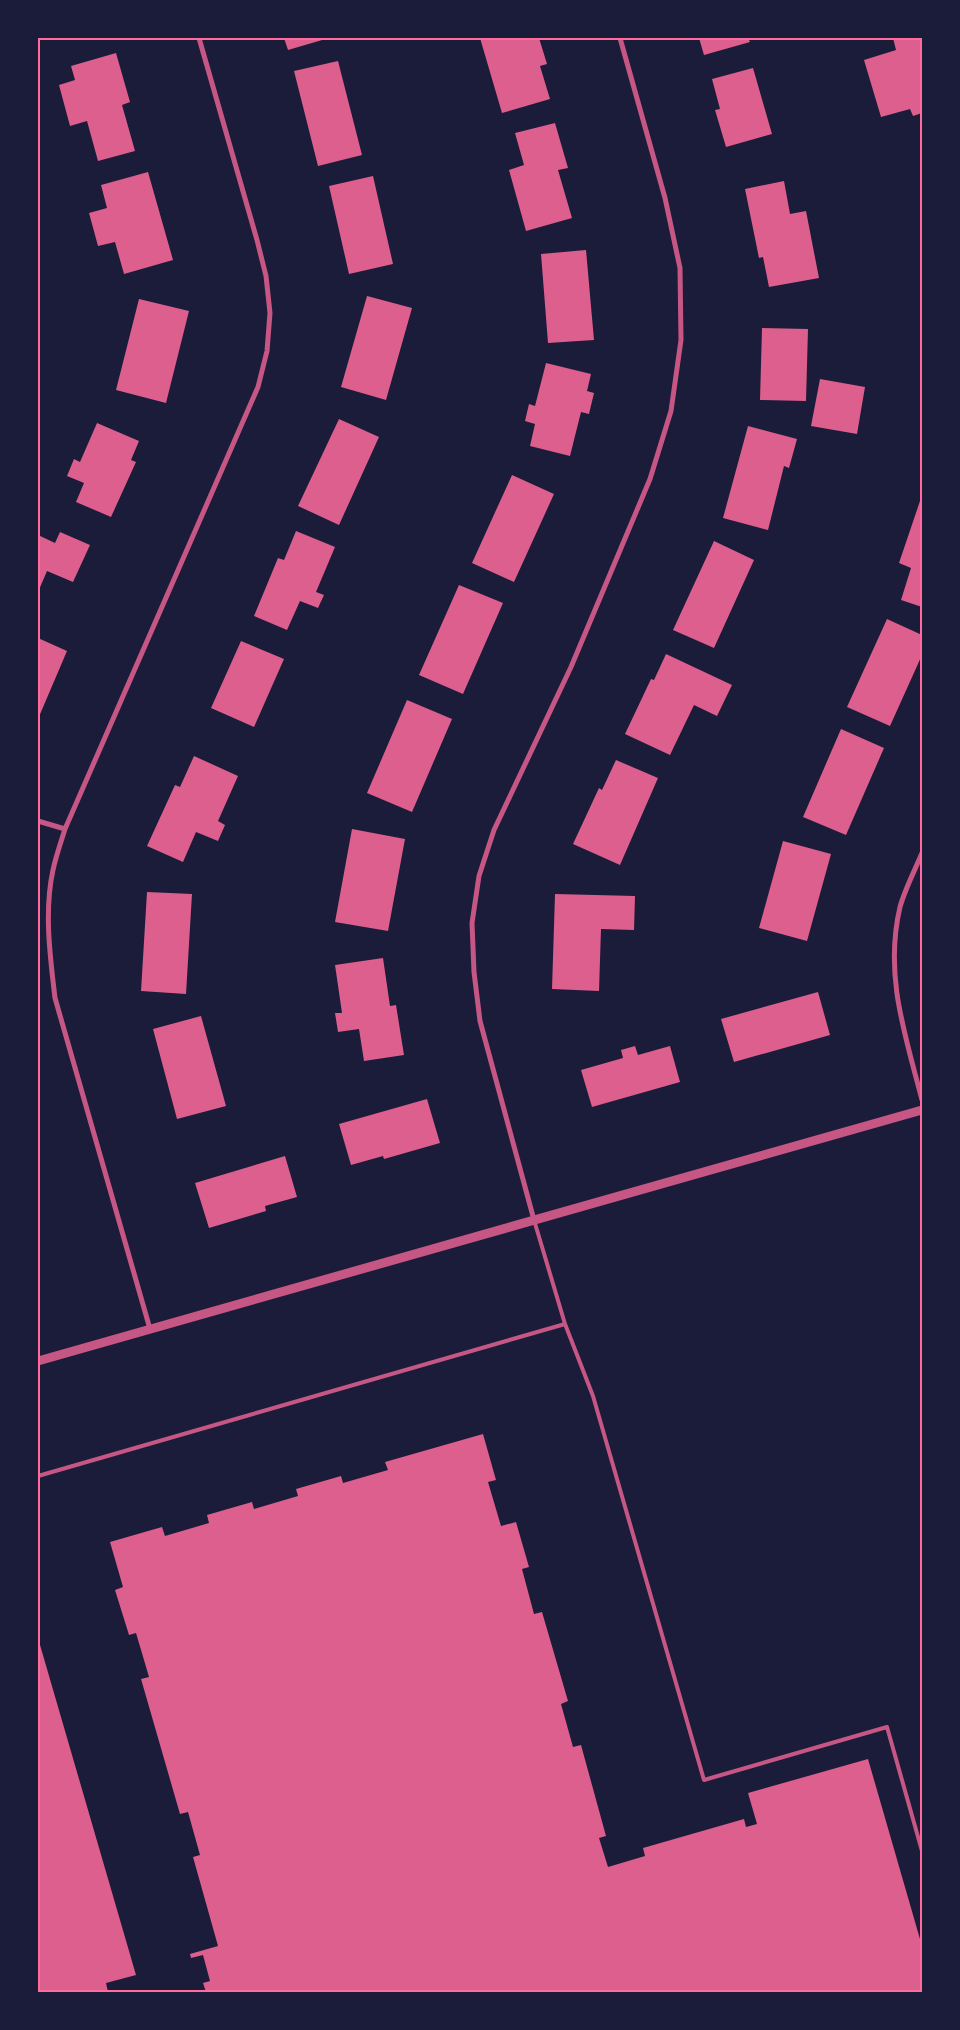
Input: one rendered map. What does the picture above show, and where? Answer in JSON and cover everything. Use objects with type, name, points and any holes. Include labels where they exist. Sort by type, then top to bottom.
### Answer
[{"type":"street","points":[[150,1329],[55,998],[48,912],[53,870],[66,829],[258,387],[268,351],[270,313],[266,276],[199,38]]},
{"type":"street","points":[[534,1220],[480,1021],[474,972],[472,923],[479,876],[494,830],[571,667],[650,479],[671,411],[681,340],[680,268],[665,198],[620,38]]},
{"type":"street","points":[[38,821],[66,829]]},
{"type":"street","points":[[922,853],[901,905],[894,943],[895,983],[900,1012],[922,1100]]},
{"type":"street","points":[[38,1361],[922,1110]]},
{"type":"lane","points":[[534,1220],[565,1324],[593,1396],[704,1780],[887,1727],[922,1851]]},
{"type":"lane","points":[[38,1476],[565,1324]]},
{"type":"building","points":[[284,38],[329,38],[288,50]]},
{"type":"building","points":[[480,38],[539,38],[547,64],[540,66],[550,99],[502,113]]},
{"type":"building","points":[[699,38],[748,38],[750,42],[704,55]]},
{"type":"building","points":[[893,38],[922,38],[922,113],[913,116],[910,109],[881,117],[864,60],[896,50]]},
{"type":"building","points":[[116,53],[130,102],[122,105],[135,151],[98,161],[87,121],[70,126],[59,85],[75,80],[71,66]]},
{"type":"building","points":[[338,61],[362,155],[318,166],[294,71]]},
{"type":"building","points":[[753,68],[772,134],[726,147],[715,110],[720,109],[712,79]]},
{"type":"building","points":[[555,123],[568,168],[558,170],[572,218],[526,231],[509,170],[524,165],[515,133]]},
{"type":"building","points":[[148,172],[173,260],[124,274],[115,242],[98,246],[89,213],[107,208],[101,185]]},
{"type":"building","points":[[373,176],[393,264],[349,274],[329,186]]},
{"type":"building","points":[[784,181],[790,214],[806,211],[819,278],[769,287],[763,257],[759,258],[745,189]]},
{"type":"building","points":[[586,250],[594,340],[548,343],[541,254]]},
{"type":"building","points":[[367,296],[412,308],[386,400],[341,387]]},
{"type":"building","points":[[139,299],[189,311],[166,403],[116,390]]},
{"type":"building","points":[[762,328],[808,329],[806,401],[760,400]]},
{"type":"building","points":[[546,363],[591,374],[587,391],[594,393],[589,414],[581,412],[570,456],[530,446],[535,424],[525,421],[529,404],[535,406]]},
{"type":"building","points":[[820,379],[865,387],[857,434],[811,426]]},
{"type":"building","points":[[339,419],[379,437],[339,525],[298,506]]},
{"type":"building","points":[[97,423],[139,441],[131,460],[136,462],[111,517],[76,502],[84,483],[67,476],[74,459],[80,462]]},
{"type":"building","points":[[748,426],[797,439],[789,468],[784,466],[768,530],[723,518]]},
{"type":"building","points":[[512,475],[554,494],[514,582],[472,563]]},
{"type":"building","points":[[920,501],[922,502],[922,607],[901,600],[911,568],[899,563]]},
{"type":"building","points":[[296,531],[335,547],[316,592],[324,595],[318,608],[300,601],[287,630],[254,616],[278,558],[284,560]]},
{"type":"building","points":[[60,532],[90,545],[73,582],[47,571],[38,592],[38,535],[55,543]]},
{"type":"building","points":[[714,541],[754,560],[714,648],[673,630]]},
{"type":"building","points":[[459,585],[503,603],[463,694],[419,675]]},
{"type":"building","points":[[887,619],[922,635],[922,655],[890,726],[847,707]]},
{"type":"building","points":[[38,638],[67,651],[38,719]]},
{"type":"building","points":[[241,641],[284,659],[254,727],[211,708]]},
{"type":"building","points":[[666,654],[732,685],[717,716],[694,705],[670,755],[625,734],[651,679],[654,680]]},
{"type":"building","points":[[407,700],[452,719],[412,812],[367,793]]},
{"type":"building","points":[[841,729],[884,748],[846,835],[803,817]]},
{"type":"building","points":[[194,756],[238,776],[218,821],[225,825],[218,841],[196,832],[183,862],[147,846],[175,785],[180,787]]},
{"type":"building","points":[[616,760],[658,778],[620,865],[573,844],[599,788],[602,790]]},
{"type":"building","points":[[352,829],[405,839],[388,931],[335,922]]},
{"type":"building","points":[[783,841],[831,854],[807,941],[759,928]]},
{"type":"building","points":[[147,892],[192,894],[186,994],[141,991]]},
{"type":"building","points":[[555,894],[635,896],[634,930],[601,929],[599,991],[552,989]]},
{"type":"building","points":[[383,958],[390,1006],[396,1005],[404,1055],[364,1061],[359,1029],[338,1032],[335,1013],[342,1013],[335,965]]},
{"type":"building","points":[[818,992],[830,1035],[734,1062],[721,1019]]},
{"type":"building","points":[[201,1016],[226,1106],[177,1119],[153,1029]]},
{"type":"building","points":[[635,1046],[638,1055],[670,1046],[680,1082],[592,1107],[581,1070],[623,1058],[621,1050]]},
{"type":"building","points":[[427,1099],[440,1143],[384,1159],[383,1156],[351,1165],[339,1124]]},
{"type":"building","points":[[285,1156],[297,1197],[265,1206],[266,1211],[209,1228],[195,1183]]},
{"type":"building","points":[[483,1434],[496,1480],[488,1482],[501,1526],[516,1522],[529,1567],[522,1569],[534,1614],[542,1612],[568,1701],[561,1704],[573,1747],[581,1745],[606,1836],[599,1838],[608,1867],[645,1856],[643,1848],[744,1819],[746,1827],[757,1824],[748,1793],[868,1759],[922,1946],[922,1992],[206,1992],[203,1983],[210,1981],[203,1955],[191,1958],[190,1954],[218,1946],[193,1857],[200,1855],[188,1812],[180,1814],[141,1679],[149,1677],[136,1633],[129,1635],[115,1590],[123,1587],[110,1542],[162,1527],[165,1536],[209,1523],[207,1515],[252,1502],[254,1509],[298,1496],[296,1489],[341,1476],[343,1483],[388,1470],[385,1462]]},
{"type":"building","points":[[38,1638],[136,1975],[106,1983],[108,1992],[38,1992]]}]
